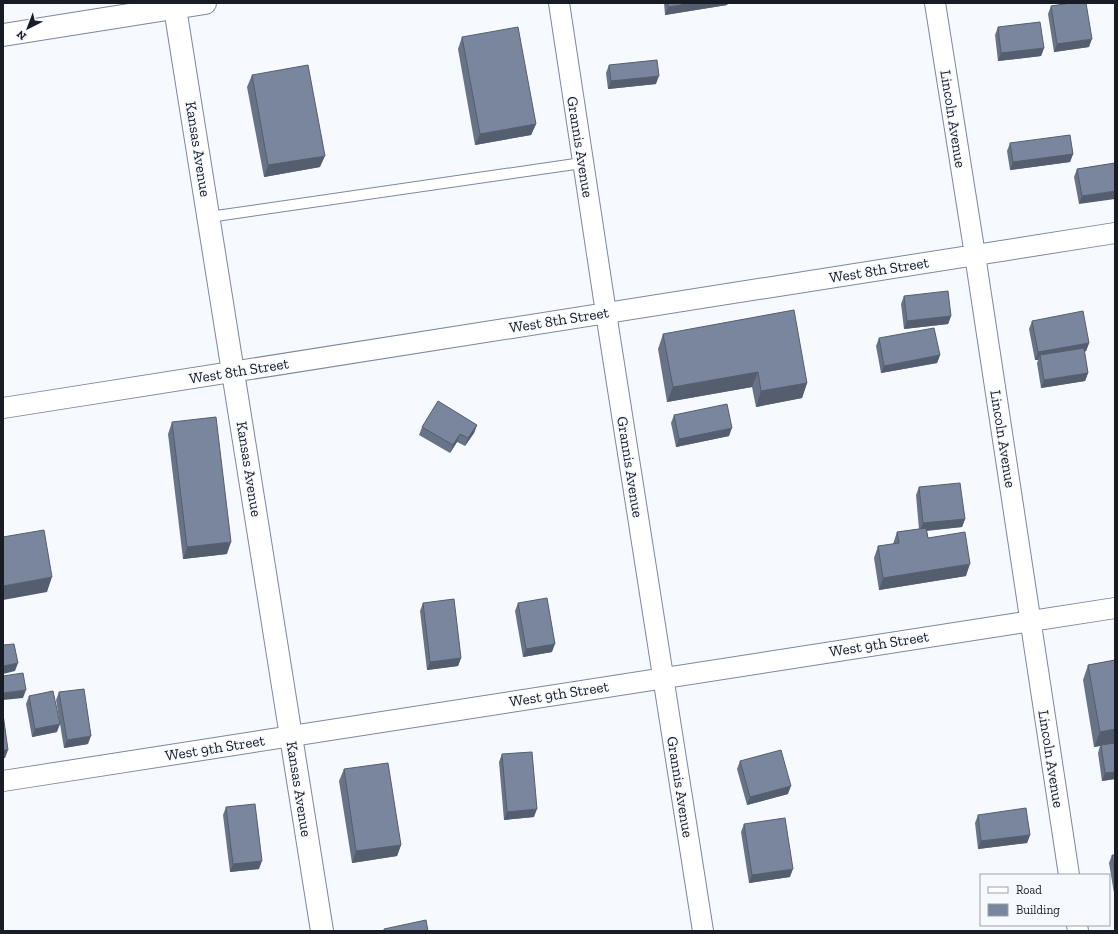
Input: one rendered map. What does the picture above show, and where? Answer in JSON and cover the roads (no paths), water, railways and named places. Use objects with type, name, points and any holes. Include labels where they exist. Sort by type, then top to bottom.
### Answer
[{"type":"street","points":[[3,35],[205,3]]},
{"type":"street","name":"Grannis Avenue","points":[[558,3],[703,931]]},
{"type":"street","name":"Lincoln Avenue","points":[[935,3],[1069,874]]},
{"type":"street","name":"Kansas Avenue","points":[[175,8],[322,931]]},
{"type":"street","name":"West 8th Street","points":[[3,408],[1115,233]]},
{"type":"street","name":"West 9th Street","points":[[3,781],[1115,608]]},
{"type":"lane","points":[[209,217],[582,163]]}]
